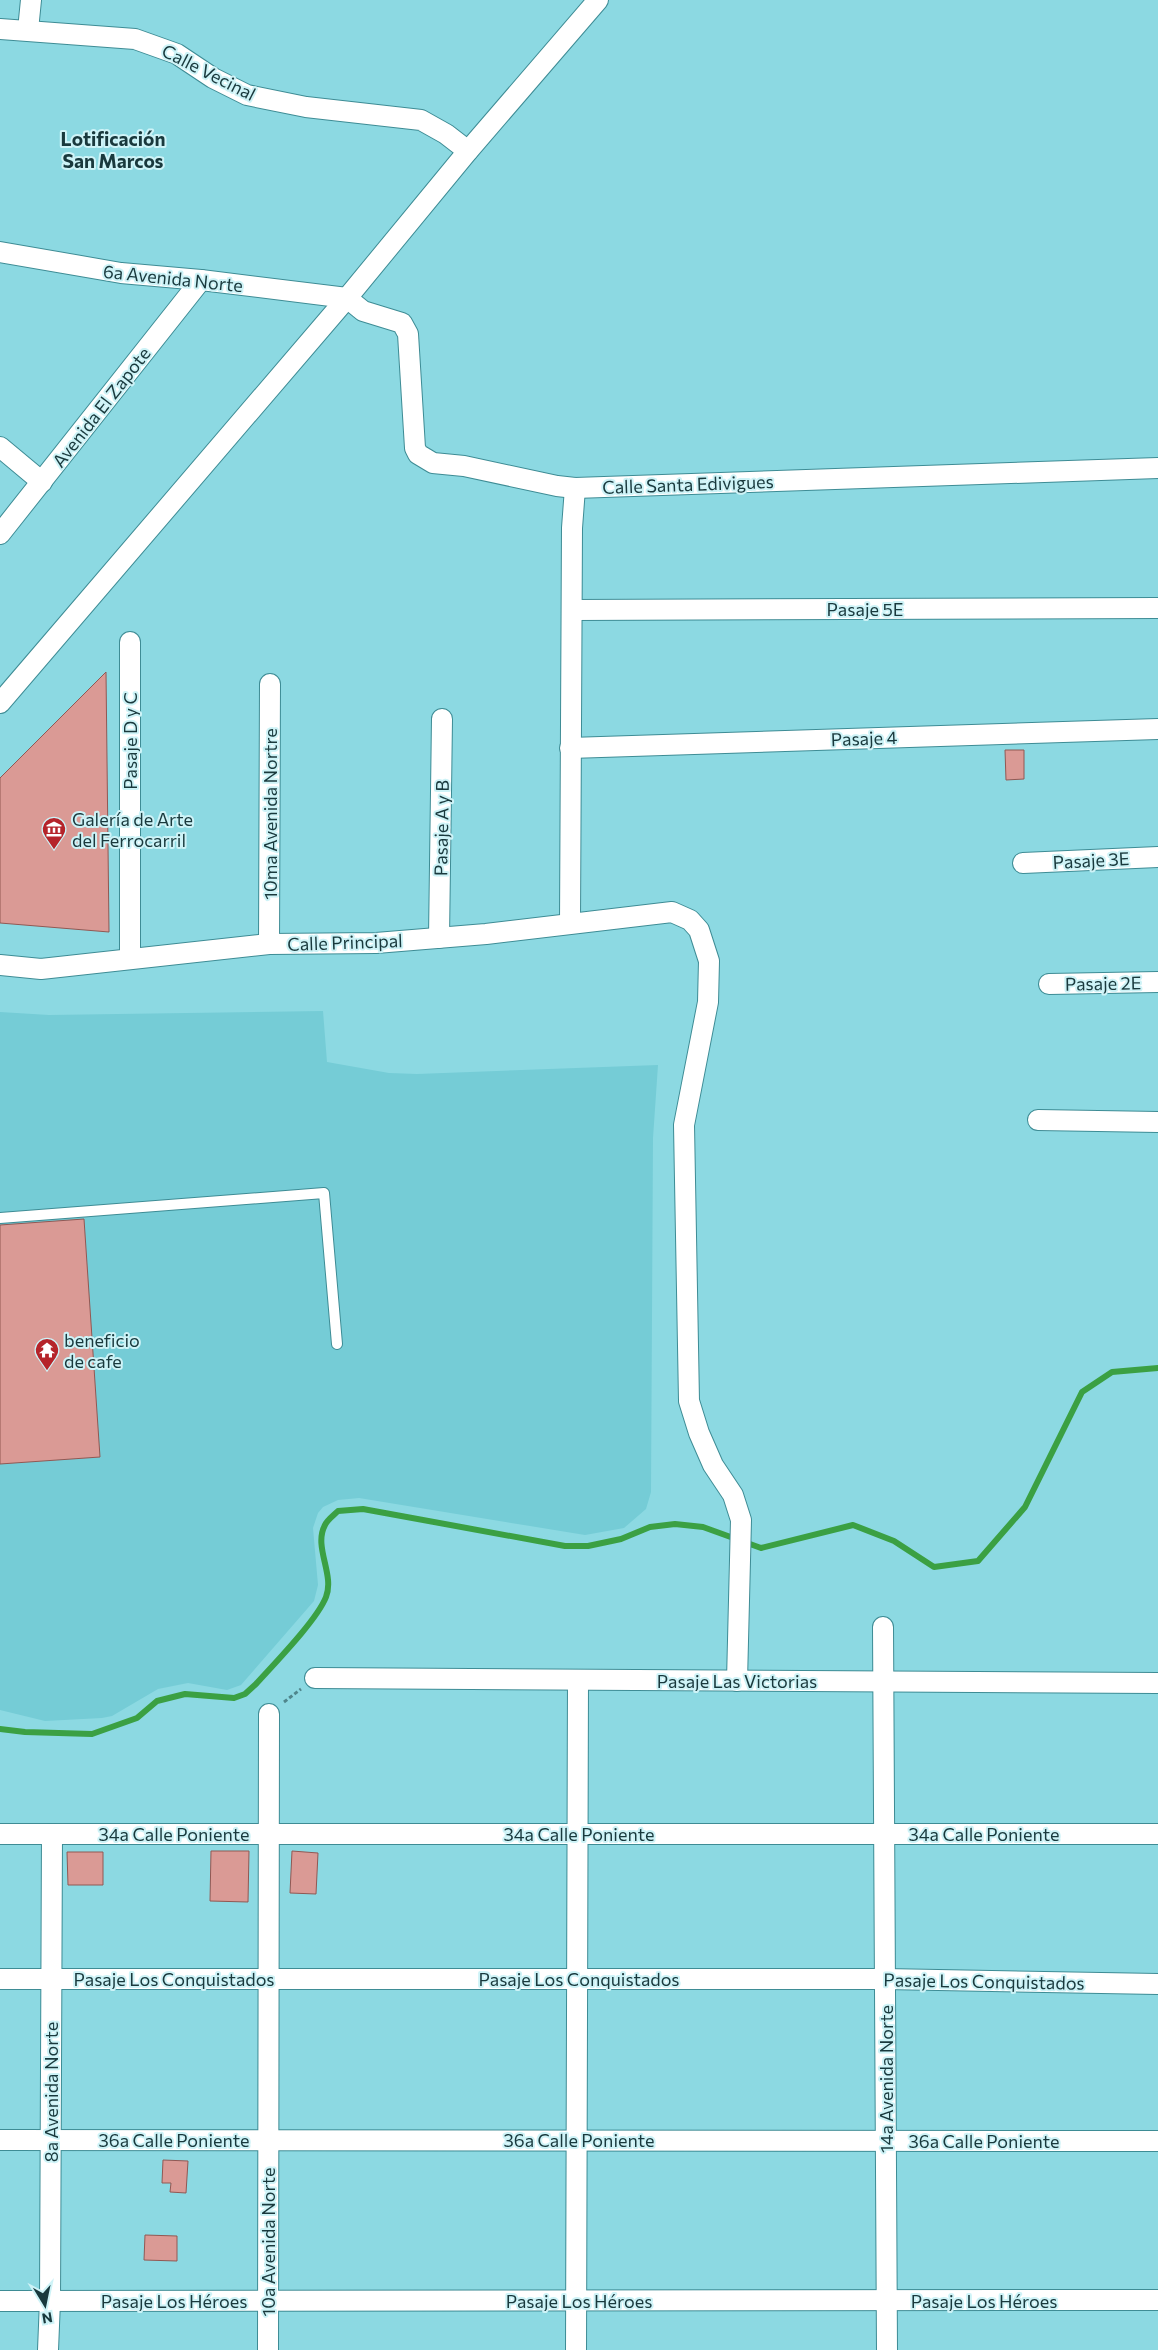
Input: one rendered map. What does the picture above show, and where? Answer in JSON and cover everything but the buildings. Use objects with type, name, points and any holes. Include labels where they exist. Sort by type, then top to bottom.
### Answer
[{"type":"street","points":[[28,30],[31,0]]},
{"type":"street","points":[[0,703],[347,298],[468,151],[598,0]]},
{"type":"street","name":"Calle Vecinal","points":[[0,28],[135,39],[176,54],[247,95],[306,107],[422,120],[446,134],[468,151]]},
{"type":"street","name":"6a Avenida Norte","points":[[0,252],[121,273],[201,280],[347,298]]},
{"type":"street","name":"Avenida El Zapote","points":[[0,534],[201,280]]},
{"type":"street","name":"Calle Santa Edivigues","points":[[347,298],[363,311],[402,323],[408,334],[415,448],[424,459],[433,463],[464,466],[574,488],[1158,468]]},
{"type":"street","points":[[0,447],[42,482]]},
{"type":"street","points":[[570,923],[572,528],[574,488]]},
{"type":"street","name":"Pasaje 5E","points":[[573,610],[1158,608]]},
{"type":"street","name":"Pasaje D y C","points":[[130,642],[130,959]]},
{"type":"street","name":"10ma Avenida Nortre","points":[[269,944],[270,684]]},
{"type":"street","name":"Pasaje A y B","points":[[440,938],[442,719]]},
{"type":"street","name":"Pasaje 4","points":[[570,748],[1158,729]]},
{"type":"street","name":"Pasaje 3E","points":[[1023,863],[1158,857]]},
{"type":"street","name":"Calle Principal","points":[[0,965],[41,970],[269,944],[376,943],[440,938],[672,912],[690,920],[699,930],[709,961],[708,1002],[684,1125],[688,1401],[713,1465],[733,1495],[741,1520],[737,1681]]},
{"type":"street","name":"Pasaje 2E","points":[[1049,984],[1158,982]]},
{"type":"street","points":[[1038,1120],[1158,1122]]},
{"type":"street","name":"14a Avenida Norte","points":[[883,1627],[887,2350]]},
{"type":"street","name":"Pasaje Las Victorias","points":[[315,1678],[1158,1683]]},
{"type":"street","points":[[576,2350],[578,1680]]},
{"type":"street","name":"10a Avenida Norte","points":[[268,2350],[269,1714]]},
{"type":"street","name":"34a Calle Poniente","points":[[0,1834],[1158,1834]]},
{"type":"street","name":"8a Avenida Norte","points":[[48,2350],[50,2301],[52,1834]]},
{"type":"street","name":"Pasaje Los Conquistados","points":[[0,1979],[885,1979],[1158,1984]]},
{"type":"street","name":"36a Calle Poniente","points":[[0,2140],[1158,2141]]},
{"type":"street","name":"Pasaje Los Héroes","points":[[0,2301],[1158,2300]]},
{"type":"lane","points":[[0,1218],[324,1194],[337,1344]]},
{"type":"path","points":[[269,1714],[315,1678]]},
{"type":"shaded area","points":[[323,1011],[327,1062],[389,1073],[417,1074],[658,1065],[653,1138],[651,1492],[646,1509],[624,1528],[585,1535],[359,1498],[338,1500],[323,1507],[318,1513],[313,1528],[318,1585],[314,1601],[241,1685],[227,1690],[188,1683],[158,1689],[112,1716],[102,1718],[45,1721],[0,1710],[0,1012],[49,1015]]},
{"type":"waterway","points":[[0,1729],[25,1732],[92,1734],[137,1718],[157,1701],[185,1694],[234,1698],[245,1694],[284,1654],[321,1607],[328,1588],[321,1542],[322,1533],[326,1523],[338,1511],[363,1509],[565,1546],[588,1546],[621,1539],[650,1527],[675,1524],[703,1527],[761,1548],[853,1525],[894,1541],[934,1567],[978,1561],[1025,1507],[1082,1392],[1112,1372],[1158,1368]]},
{"type":"place","name":"Galería de Arte del Ferrocarril","points":[[54,850]]},
{"type":"place","name":"beneficio de cafe","points":[[47,1371]]},
{"type":"district","name":"Lotificación San Marcos","points":[[113,149]]}]
